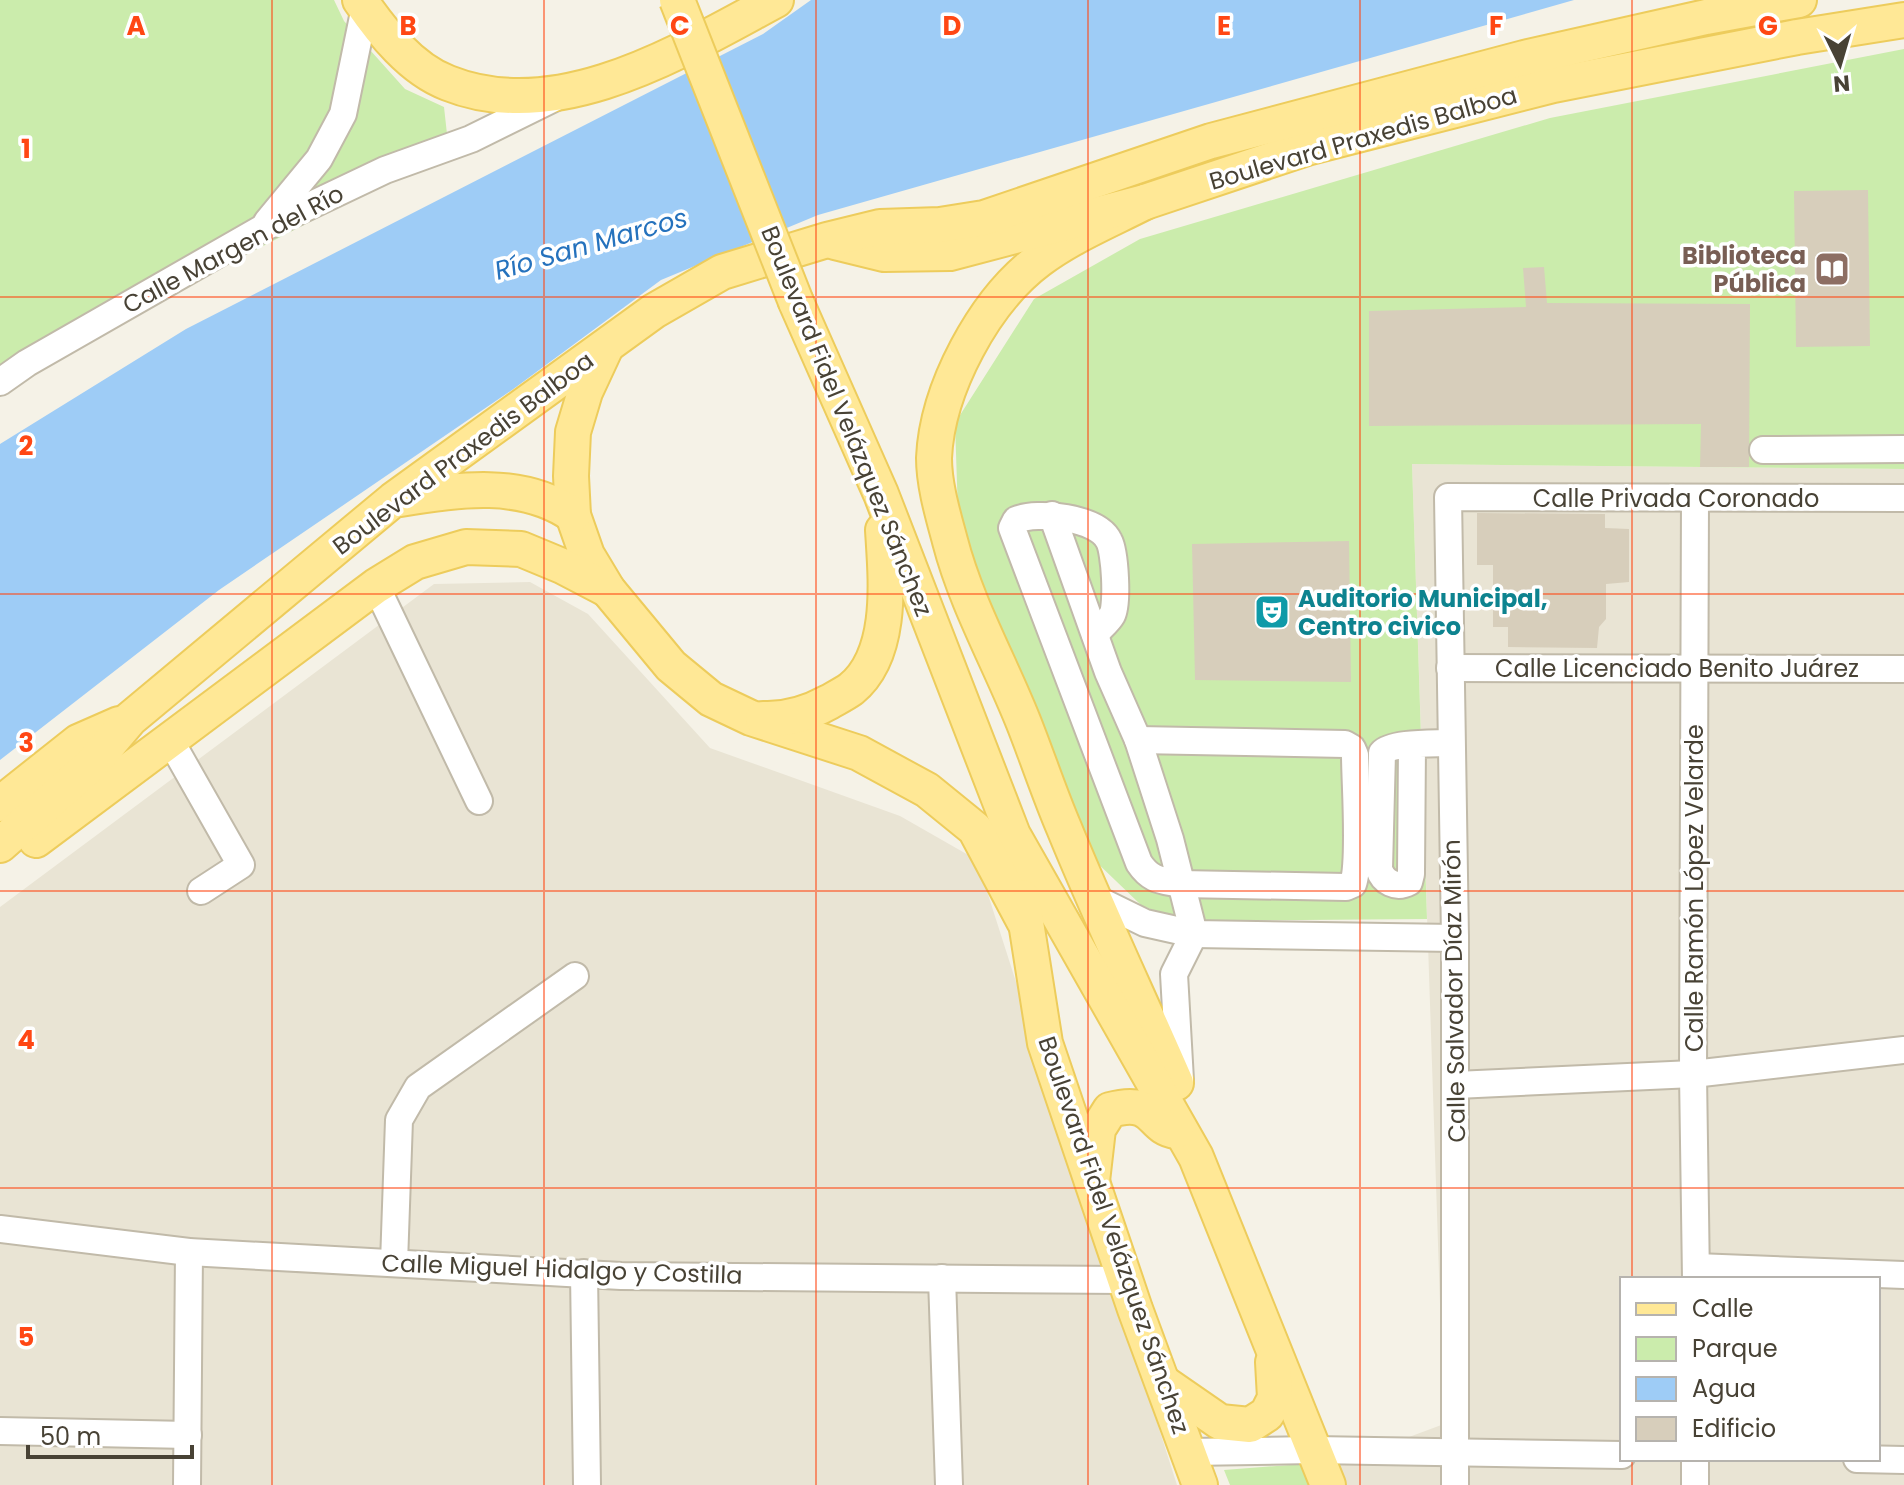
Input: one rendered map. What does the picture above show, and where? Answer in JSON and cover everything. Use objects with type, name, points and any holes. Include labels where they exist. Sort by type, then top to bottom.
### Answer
[{"type":"main road","name":"Boulevard Fidel Velázquez Sánchez","points":[[677,0],[796,302],[881,494],[1016,841],[1196,1157],[1328,1485]]},
{"type":"main road","points":[[363,4],[378,27],[412,60],[447,83],[505,98],[563,94],[648,66],[776,0]]},
{"type":"main road","name":"Boulevard Praxedis Balboa","points":[[0,845],[91,765],[130,719],[393,500],[654,311],[722,272],[880,227],[940,225],[984,218],[1211,141],[1524,58],[1799,0]]},
{"type":"main road","name":"Boulevard Praxedis Balboa","points":[[827,240],[884,254],[950,253],[1145,202],[1310,147],[1553,85],[1797,37],[1904,20]]},
{"type":"main road","points":[[1681,23],[1689,58]]},
{"type":"main road","points":[[1092,1181],[1098,1129],[1110,1110],[1126,1106],[1147,1109],[1170,1131],[1180,1132],[1186,1123],[1187,1107],[1094,898],[968,593],[950,544],[934,458],[939,424],[952,383],[992,305],[1038,260],[1086,231],[1145,202]]},
{"type":"main road","points":[[607,345],[585,392],[573,432],[571,476],[573,515],[587,555],[608,590],[671,666],[711,699],[751,718],[859,753],[927,790],[975,829],[1024,921]]},
{"type":"main road","points":[[393,500],[443,491],[488,489],[554,502],[573,515]]},
{"type":"main road","points":[[751,718],[780,720],[816,709],[851,689],[869,667],[883,628],[887,586],[881,494]]},
{"type":"main road","points":[[0,867],[376,586],[415,562],[466,547],[521,549],[608,590]]},
{"type":"main road","name":"Boulevard Praxedis Balboa","points":[[0,804],[78,742],[130,719]]},
{"type":"main road","name":"Boulevard Fidel Velázquez Sánchez","points":[[1016,841],[1024,921],[1045,1043],[1125,1280],[1200,1485]]},
{"type":"main road","points":[[1165,1384],[1220,1422],[1250,1425],[1267,1414],[1275,1398],[1272,1343]]},
{"type":"street","points":[[263,228],[319,159],[343,114],[363,4]]},
{"type":"street","name":"Calle Margen del Río","points":[[0,382],[27,363],[263,228],[385,170],[471,139],[563,94]]},
{"type":"street","points":[[0,356],[27,363]]},
{"type":"street","points":[[1763,450],[1904,449]]},
{"type":"street","name":"Calle Privada Coronado","points":[[1448,497],[1904,498]]},
{"type":"street","name":"Calle Salvador Díaz Mirón","points":[[1448,497],[1455,938],[1455,1485]]},
{"type":"street","name":"Calle Ramón López Velarde","points":[[1695,498],[1693,1074],[1696,1273]]},
{"type":"street","points":[[1095,634],[1113,614],[1116,592],[1109,541],[1101,531],[1087,524],[1052,515],[1025,516],[1016,520],[1012,528],[1139,863],[1147,875],[1181,884],[1346,887],[1353,884],[1356,877],[1355,755],[1352,748],[1345,744],[1138,740]]},
{"type":"street","points":[[1052,515],[1138,740],[1194,934],[1174,974],[1180,1092]]},
{"type":"street","points":[[376,586],[479,801]]},
{"type":"street","name":"Calle Licenciado Benito Juárez","points":[[1450,668],[1904,669]]},
{"type":"street","points":[[170,740],[241,865],[201,891]]},
{"type":"street","points":[[1412,746],[1451,743]]},
{"type":"street","points":[[1094,898],[1145,923],[1194,934],[1455,938]]},
{"type":"street","points":[[394,1263],[399,1120],[418,1087],[575,976]]},
{"type":"street","points":[[1456,1085],[1693,1074],[1904,1050]]},
{"type":"street","name":"Calle Miguel Hidalgo y Costilla","points":[[0,1229],[189,1252],[621,1276],[1125,1280]]},
{"type":"street","points":[[187,1485],[189,1252]]},
{"type":"street","points":[[584,1273],[587,1485]]},
{"type":"street","points":[[1696,1273],[1904,1275]]},
{"type":"street","points":[[942,1278],[949,1485]]},
{"type":"street","points":[[0,1431],[188,1435]]},
{"type":"street","points":[[1189,1452],[1314,1450],[1620,1455]]},
{"type":"street","points":[[1880,1459],[1904,1460]]},
{"type":"street","points":[[1695,1461],[1695,1485]]},
{"type":"shaded area","points":[[1412,464],[1904,469],[1904,1485],[1280,1485],[1444,1424]]},
{"type":"shaded area","points":[[530,582],[588,614],[710,748],[900,816],[977,860],[1177,1485],[0,1485],[0,907],[434,584]]},
{"type":"green space","points":[[0,0],[334,0],[344,21],[405,89],[444,107],[447,134],[387,182],[0,382]]},
{"type":"green space","points":[[1904,49],[1904,469],[1412,464],[1427,919],[1178,921],[1141,905],[1090,856],[1001,658],[958,514],[955,423],[1034,299],[1140,239],[1550,118]]},
{"type":"green space","points":[[1303,1464],[1312,1485],[1230,1485],[1224,1470]]},
{"type":"water","name":"Río San Marcos","points":[[811,0],[1574,0],[818,215],[661,280],[512,390],[219,590],[0,760],[0,444],[186,329],[763,34]]},
{"type":"building","name":"Biblioteca Pública","points":[[1868,190],[1870,346],[1796,347],[1794,191]]},
{"type":"building","points":[[1544,267],[1547,303],[1750,304],[1749,467],[1700,467],[1701,424],[1369,426],[1369,311],[1526,307],[1523,268]]},
{"type":"building","points":[[1477,513],[1605,514],[1605,528],[1629,529],[1629,582],[1606,584],[1606,619],[1599,627],[1597,648],[1508,647],[1508,627],[1493,627],[1493,565],[1477,565]]},
{"type":"building","name":"Auditorio Municipal, Centro civico","points":[[1349,541],[1351,682],[1195,680],[1192,544]]},
{"type":"place","name":"Biblioteca Pública","points":[[1832,269]]},
{"type":"place","name":"Auditorio Municipal, Centro civico","points":[[1272,612]]}]
